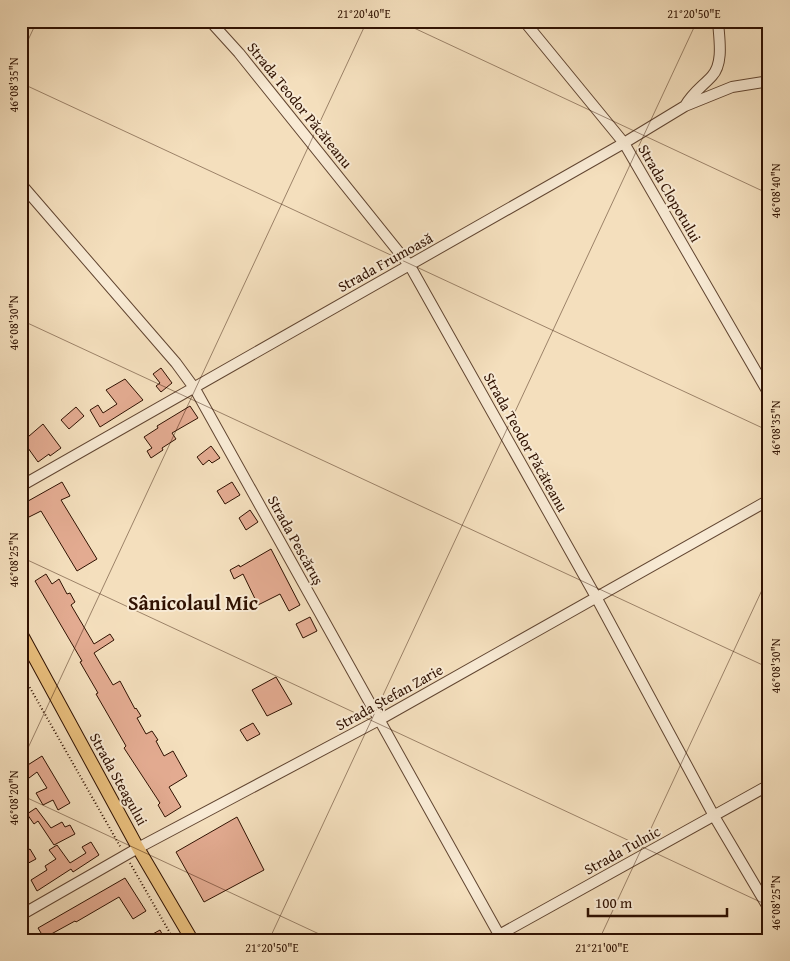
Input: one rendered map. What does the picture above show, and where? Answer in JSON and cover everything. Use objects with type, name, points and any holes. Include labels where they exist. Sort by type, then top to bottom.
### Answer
[{"type":"main road","name":"Strada Steagului","points":[[21,633],[138,848],[192,940]]},
{"type":"street","name":"Strada Teodor Păcăteanu","points":[[210,21],[239,53],[410,266],[596,597],[714,816],[769,909]]},
{"type":"street","name":"Strada Clopotului","points":[[524,21],[624,143],[769,394]]},
{"type":"street","points":[[685,106],[691,96],[711,78],[718,66],[718,21]]},
{"type":"street","name":"Strada Frumoasă","points":[[21,486],[410,266],[685,106],[732,87],[769,81]]},
{"type":"street","name":"Strada Pescăruș","points":[[21,184],[176,363],[195,389],[379,720],[497,938]]},
{"type":"street","name":"Strada Ștefan Zarie","points":[[21,915],[138,848],[379,720],[769,500]]},
{"type":"street","name":"Strada Tulnic","points":[[497,938],[769,785]]},
{"type":"path","points":[[21,672],[174,940]]},
{"type":"building","points":[[161,368],[172,383],[161,392],[156,386],[160,383],[153,374]]},
{"type":"building","points":[[125,379],[143,400],[100,427],[90,410],[98,405],[103,413],[117,404],[106,390]]},
{"type":"building","points":[[190,406],[198,418],[172,433],[176,439],[151,458],[147,451],[152,448],[144,437],[158,428],[157,426]]},
{"type":"building","points":[[76,407],[84,416],[69,429],[61,420]]},
{"type":"building","points":[[43,424],[61,448],[38,462],[28,448],[21,453],[21,443]]},
{"type":"building","points":[[211,446],[220,458],[212,463],[209,460],[203,465],[197,457]]},
{"type":"building","points":[[62,482],[70,496],[61,500],[97,559],[77,571],[41,511],[21,521],[21,505]]},
{"type":"building","points":[[232,482],[240,495],[225,504],[217,491]]},
{"type":"building","points":[[250,510],[258,522],[246,530],[239,518]]},
{"type":"building","points":[[271,549],[300,605],[289,611],[280,594],[258,605],[243,574],[234,579],[230,570],[239,565],[240,567]]},
{"type":"building","points":[[46,574],[52,584],[59,579],[67,594],[70,593],[75,602],[71,605],[94,644],[110,634],[114,640],[94,653],[113,685],[120,681],[135,709],[141,716],[137,718],[146,734],[152,731],[158,740],[156,741],[164,756],[173,751],[187,776],[169,787],[181,807],[165,817],[158,805],[160,803],[124,748],[126,746],[96,694],[98,693],[80,662],[82,661],[35,581]]},
{"type":"building","points":[[310,617],[317,631],[303,638],[296,624]]},
{"type":"building","points":[[276,677],[292,704],[267,716],[252,690]]},
{"type":"building","points":[[253,723],[260,734],[247,741],[240,730]]},
{"type":"building","points":[[42,756],[70,803],[58,810],[53,800],[43,805],[36,793],[47,788],[37,772],[29,778],[23,768]]},
{"type":"building","points":[[36,808],[51,828],[62,822],[65,827],[70,825],[75,834],[54,845],[38,821],[34,824],[27,814]]},
{"type":"building","points":[[237,817],[264,870],[204,902],[176,852]]},
{"type":"building","points":[[91,842],[99,855],[73,872],[71,869],[37,891],[31,880],[47,870],[45,866],[56,859],[49,850],[57,845],[70,863],[86,853],[82,847]]},
{"type":"building","points":[[30,849],[36,859],[21,867],[21,854]]},
{"type":"building","points":[[125,878],[146,911],[133,919],[119,897],[44,938],[38,928]]},
{"type":"building","points":[[160,930],[165,940],[142,940]]},
{"type":"district","name":"Sânicolaul Mic","points":[[193,602]]}]
